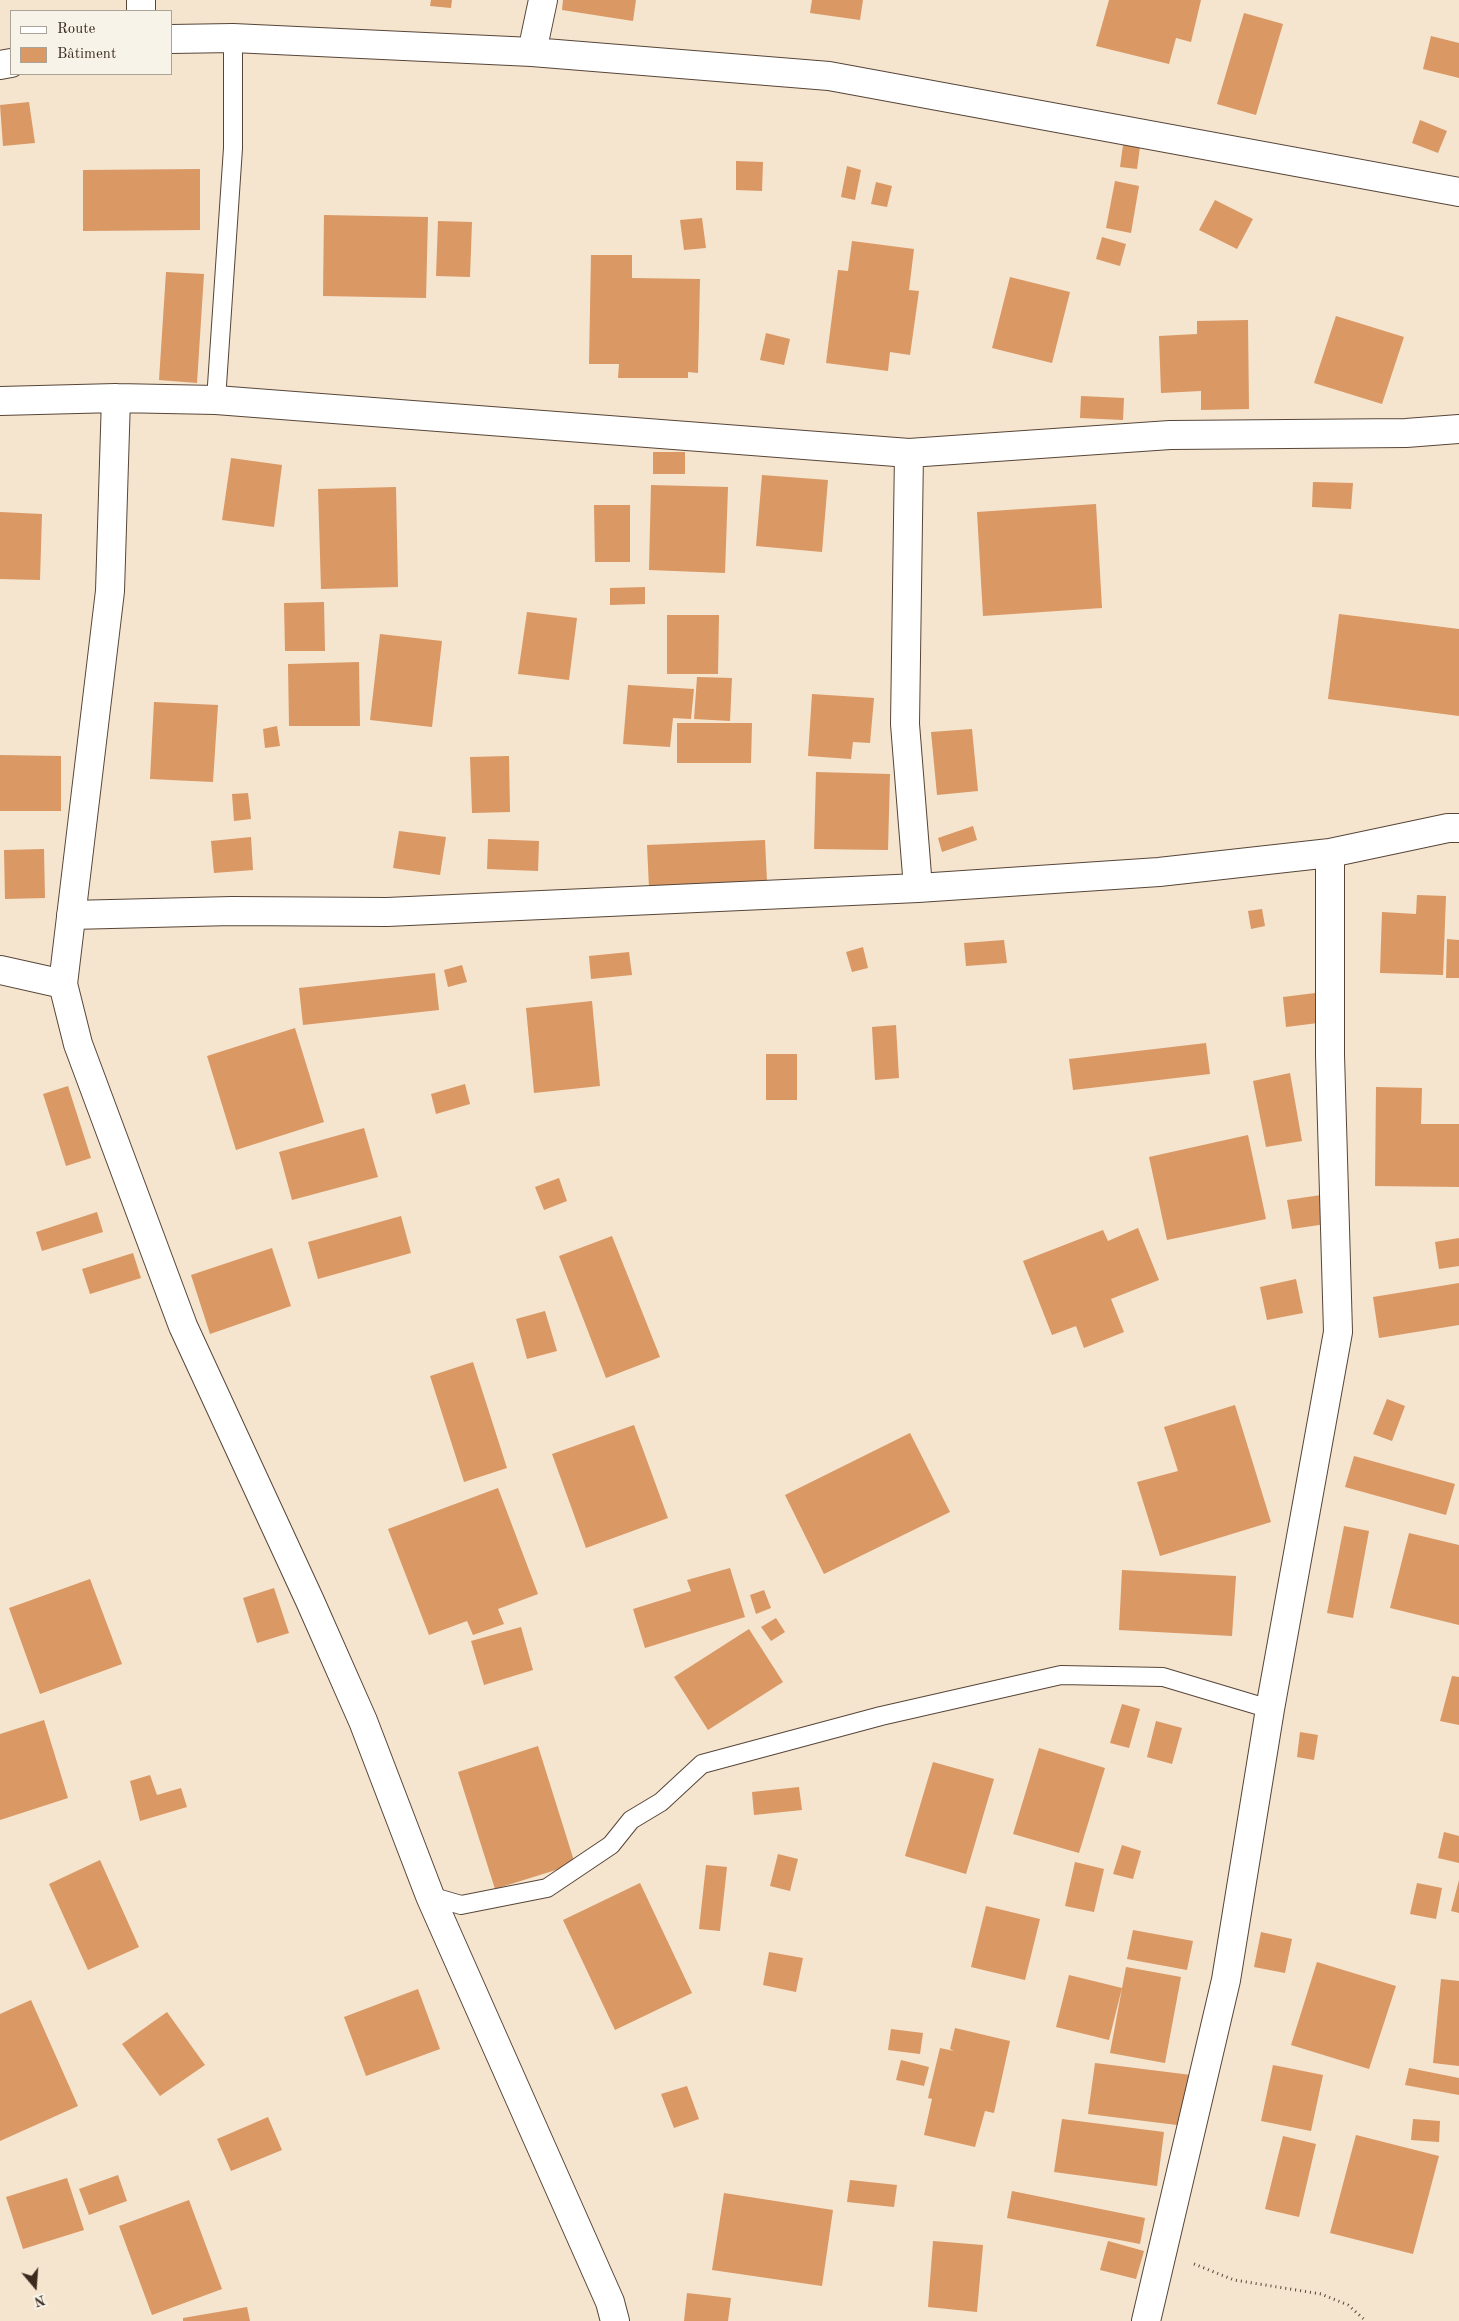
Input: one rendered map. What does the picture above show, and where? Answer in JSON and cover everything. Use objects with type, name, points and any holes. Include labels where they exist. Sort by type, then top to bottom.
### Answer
[{"type":"street","points":[[532,52],[543,0]]},
{"type":"street","points":[[172,39],[233,38],[532,52],[829,76],[1459,192]]},
{"type":"street","points":[[116,398],[110,591],[63,984],[78,1044],[183,1326],[352,1695],[430,1896],[610,2302],[615,2321]]},
{"type":"street","points":[[0,401],[116,398],[216,400],[909,453],[1170,435],[1406,434],[1459,429]]},
{"type":"street","points":[[909,453],[905,724],[918,888]]},
{"type":"street","points":[[71,915],[232,911],[387,912],[918,888],[1159,872],[1330,853],[1448,828],[1459,828]]},
{"type":"street","points":[[1146,2321],[1226,1980],[1270,1709],[1338,1332],[1330,1055],[1330,853]]},
{"type":"street","points":[[0,970],[63,984]]},
{"type":"lane","points":[[216,400],[233,148],[233,38]]},
{"type":"lane","points":[[430,1896],[461,1905],[547,1888],[611,1845],[631,1820],[661,1802],[702,1764],[881,1716],[1060,1675],[1163,1677],[1270,1709]]},
{"type":"path","points":[[1165,2235],[1189,2262],[1234,2280],[1320,2294],[1348,2305],[1366,2321]]},
{"type":"building","points":[[431,0],[452,0],[451,8],[430,6]]},
{"type":"building","points":[[563,0],[636,0],[633,21],[562,10]]},
{"type":"building","points":[[812,0],[863,0],[860,20],[810,13]]},
{"type":"building","points":[[1109,0],[1201,0],[1191,42],[1176,38],[1169,64],[1096,46]]},
{"type":"building","points":[[1244,13],[1283,24],[1256,115],[1217,104]]},
{"type":"building","points":[[1431,36],[1459,43],[1459,78],[1423,69]]},
{"type":"building","points":[[29,102],[35,143],[3,146],[0,105]]},
{"type":"building","points":[[1420,120],[1447,131],[1438,153],[1412,143]]},
{"type":"building","points":[[1123,145],[1140,147],[1137,169],[1120,167]]},
{"type":"building","points":[[736,161],[763,162],[762,191],[736,190]]},
{"type":"building","points":[[847,166],[861,170],[855,200],[841,197]]},
{"type":"building","points":[[200,169],[200,230],[83,231],[83,170]]},
{"type":"building","points":[[1115,181],[1139,186],[1131,233],[1106,228]]},
{"type":"building","points":[[876,182],[892,186],[887,207],[871,204]]},
{"type":"building","points":[[1215,200],[1253,219],[1237,249],[1199,230]]},
{"type":"building","points":[[324,215],[428,217],[426,298],[323,296]]},
{"type":"building","points":[[702,218],[706,248],[684,250],[680,220]]},
{"type":"building","points":[[438,221],[472,222],[470,277],[436,276]]},
{"type":"building","points":[[1102,237],[1126,244],[1120,266],[1096,259]]},
{"type":"building","points":[[852,241],[914,249],[909,290],[919,291],[910,355],[890,352],[888,371],[826,363],[838,270],[848,271]]},
{"type":"building","points":[[591,255],[632,255],[632,278],[700,279],[698,373],[688,372],[688,378],[618,378],[619,364],[589,364]]},
{"type":"building","points":[[166,272],[204,274],[197,383],[159,380]]},
{"type":"building","points":[[1010,277],[1070,292],[1052,363],[992,348]]},
{"type":"building","points":[[1336,316],[1404,337],[1382,404],[1314,383]]},
{"type":"building","points":[[1248,320],[1249,409],[1201,410],[1201,391],[1161,393],[1159,336],[1197,334],[1197,321]]},
{"type":"building","points":[[766,333],[790,339],[784,365],[760,360]]},
{"type":"building","points":[[1081,396],[1124,398],[1123,420],[1080,418]]},
{"type":"building","points":[[653,452],[685,452],[685,474],[653,474]]},
{"type":"building","points":[[231,458],[282,465],[274,527],[222,520]]},
{"type":"building","points":[[762,475],[828,480],[822,552],[756,546]]},
{"type":"building","points":[[1313,482],[1353,483],[1351,509],[1312,507]]},
{"type":"building","points":[[651,485],[728,487],[725,573],[649,570]]},
{"type":"building","points":[[396,487],[398,587],[321,589],[318,489]]},
{"type":"building","points":[[1096,504],[1102,608],[983,616],[977,512]]},
{"type":"building","points":[[594,505],[630,505],[630,562],[595,562]]},
{"type":"building","points":[[0,512],[42,514],[40,580],[0,579]]},
{"type":"building","points":[[645,587],[645,604],[610,605],[610,588]]},
{"type":"building","points":[[324,602],[325,651],[285,651],[284,603]]},
{"type":"building","points":[[527,612],[577,618],[569,680],[518,674]]},
{"type":"building","points":[[1339,614],[1459,629],[1459,716],[1328,699]]},
{"type":"building","points":[[667,615],[719,615],[718,674],[667,674]]},
{"type":"building","points":[[380,634],[442,641],[432,727],[370,720]]},
{"type":"building","points":[[359,662],[360,726],[289,726],[288,664]]},
{"type":"building","points":[[697,677],[732,678],[730,721],[694,719]]},
{"type":"building","points":[[628,685],[694,689],[691,719],[673,718],[670,747],[623,744]]},
{"type":"building","points":[[812,694],[874,698],[870,743],[853,742],[851,759],[808,756]]},
{"type":"building","points":[[154,702],[218,705],[213,782],[150,779]]},
{"type":"building","points":[[677,723],[752,723],[751,763],[677,763]]},
{"type":"building","points":[[277,726],[280,746],[265,748],[263,729]]},
{"type":"building","points":[[972,729],[978,791],[937,795],[931,732]]},
{"type":"building","points":[[0,755],[61,756],[61,811],[0,811]]},
{"type":"building","points":[[509,756],[510,812],[472,813],[470,757]]},
{"type":"building","points":[[816,772],[890,774],[888,850],[814,849]]},
{"type":"building","points":[[248,793],[251,819],[234,821],[232,794]]},
{"type":"building","points":[[973,826],[977,840],[942,852],[938,838]]},
{"type":"building","points":[[399,831],[446,837],[440,875],[393,868]]},
{"type":"building","points":[[251,837],[253,870],[214,873],[211,841]]},
{"type":"building","points":[[488,839],[539,841],[538,871],[487,869]]},
{"type":"building","points":[[765,840],[767,882],[649,888],[647,845]]},
{"type":"building","points":[[44,849],[45,898],[5,899],[4,850]]},
{"type":"building","points":[[1417,895],[1446,896],[1443,975],[1380,973],[1382,912],[1416,914]]},
{"type":"building","points":[[1262,909],[1265,926],[1251,929],[1248,911]]},
{"type":"building","points":[[1447,939],[1459,940],[1459,978],[1446,978]]},
{"type":"building","points":[[1004,940],[1007,963],[966,966],[964,943]]},
{"type":"building","points":[[863,947],[868,968],[852,972],[846,952]]},
{"type":"building","points":[[629,952],[632,975],[591,979],[589,956]]},
{"type":"building","points":[[462,965],[467,982],[448,987],[444,970]]},
{"type":"building","points":[[435,973],[439,1010],[303,1025],[299,988]]},
{"type":"building","points":[[1315,993],[1318,1023],[1286,1027],[1283,997]]},
{"type":"building","points":[[592,1001],[600,1086],[534,1093],[526,1008]]},
{"type":"building","points":[[896,1025],[899,1078],[875,1080],[872,1027]]},
{"type":"building","points":[[295,1028],[324,1122],[236,1150],[207,1056]]},
{"type":"building","points":[[1206,1043],[1210,1074],[1073,1090],[1069,1059]]},
{"type":"building","points":[[766,1054],[797,1054],[797,1100],[766,1100]]},
{"type":"building","points":[[1290,1073],[1302,1141],[1266,1147],[1253,1081]]},
{"type":"building","points":[[465,1084],[470,1104],[436,1114],[431,1094]]},
{"type":"building","points":[[68,1086],[91,1158],[66,1166],[43,1094]]},
{"type":"building","points":[[1376,1087],[1422,1088],[1421,1124],[1459,1124],[1459,1187],[1375,1186]]},
{"type":"building","points":[[364,1128],[378,1177],[292,1200],[279,1152]]},
{"type":"building","points":[[1248,1135],[1266,1219],[1167,1240],[1149,1157]]},
{"type":"building","points":[[559,1178],[567,1201],[544,1210],[535,1187]]},
{"type":"building","points":[[1321,1195],[1326,1224],[1292,1229],[1287,1200]]},
{"type":"building","points":[[97,1212],[103,1232],[42,1251],[36,1232]]},
{"type":"building","points":[[401,1216],[411,1253],[318,1279],[308,1242]]},
{"type":"building","points":[[1138,1228],[1159,1280],[1111,1299],[1124,1332],[1084,1348],[1076,1326],[1052,1335],[1023,1261],[1103,1230],[1108,1241]]},
{"type":"building","points":[[612,1236],[660,1357],[606,1378],[559,1256]]},
{"type":"building","points":[[1459,1238],[1459,1266],[1439,1269],[1435,1242]]},
{"type":"building","points":[[272,1248],[291,1306],[210,1334],[191,1275]]},
{"type":"building","points":[[133,1253],[141,1278],[90,1294],[82,1269]]},
{"type":"building","points":[[1296,1279],[1303,1313],[1267,1320],[1260,1287]]},
{"type":"building","points":[[1459,1283],[1459,1325],[1379,1338],[1373,1297]]},
{"type":"building","points":[[545,1311],[557,1351],[527,1359],[516,1319]]},
{"type":"building","points":[[473,1362],[507,1468],[464,1482],[430,1376]]},
{"type":"building","points":[[1387,1399],[1405,1406],[1392,1441],[1373,1434]]},
{"type":"building","points":[[1235,1405],[1271,1522],[1160,1556],[1137,1482],[1178,1471],[1164,1427]]},
{"type":"building","points":[[634,1425],[668,1518],[586,1548],[552,1454]]},
{"type":"building","points":[[910,1433],[950,1512],[824,1574],[785,1495]]},
{"type":"building","points":[[1354,1456],[1455,1484],[1446,1515],[1345,1487]]},
{"type":"building","points":[[498,1488],[538,1594],[498,1609],[504,1624],[473,1635],[467,1621],[429,1635],[388,1529]]},
{"type":"building","points":[[1344,1526],[1369,1531],[1353,1618],[1327,1613]]},
{"type":"building","points":[[1409,1533],[1459,1545],[1459,1625],[1390,1608]]},
{"type":"building","points":[[730,1568],[745,1617],[645,1648],[633,1609],[691,1591],[687,1580]]},
{"type":"building","points":[[1122,1570],[1236,1576],[1232,1636],[1119,1630]]},
{"type":"building","points":[[90,1579],[122,1664],[40,1694],[9,1608]]},
{"type":"building","points":[[274,1588],[289,1633],[257,1643],[243,1598]]},
{"type":"building","points":[[764,1590],[771,1608],[756,1614],[750,1595]]},
{"type":"building","points":[[776,1618],[785,1632],[771,1641],[761,1627]]},
{"type":"building","points":[[521,1627],[533,1670],[484,1685],[471,1641]]},
{"type":"building","points":[[749,1629],[783,1682],[708,1730],[674,1677]]},
{"type":"building","points":[[1452,1676],[1459,1677],[1459,1725],[1440,1721]]},
{"type":"building","points":[[1122,1704],[1140,1709],[1129,1748],[1110,1743]]},
{"type":"building","points":[[44,1720],[68,1798],[0,1820],[0,1734]]},
{"type":"building","points":[[1156,1721],[1182,1728],[1172,1764],[1147,1757]]},
{"type":"building","points":[[1300,1732],[1318,1735],[1314,1760],[1297,1757]]},
{"type":"building","points":[[538,1746],[575,1864],[495,1889],[458,1772]]},
{"type":"building","points":[[1039,1748],[1105,1768],[1079,1853],[1013,1834]]},
{"type":"building","points":[[933,1762],[994,1779],[966,1874],[905,1856]]},
{"type":"building","points":[[150,1775],[157,1795],[181,1788],[187,1807],[140,1821],[130,1781]]},
{"type":"building","points":[[799,1787],[802,1810],[754,1815],[752,1792]]},
{"type":"building","points":[[1444,1832],[1459,1836],[1459,1863],[1438,1858]]},
{"type":"building","points":[[1122,1845],[1141,1851],[1133,1879],[1113,1874]]},
{"type":"building","points":[[778,1854],[798,1859],[790,1891],[770,1886]]},
{"type":"building","points":[[100,1860],[139,1947],[88,1970],[49,1884]]},
{"type":"building","points":[[1075,1862],[1104,1869],[1094,1912],[1065,1906]]},
{"type":"building","points":[[706,1865],[727,1867],[720,1931],[699,1929]]},
{"type":"building","points":[[1459,1880],[1459,1913],[1451,1911]]},
{"type":"building","points":[[640,1883],[692,1993],[615,2030],[563,1920]]},
{"type":"building","points":[[1417,1883],[1442,1888],[1436,1919],[1410,1914]]},
{"type":"building","points":[[986,1906],[1040,1919],[1025,1980],[971,1967]]},
{"type":"building","points":[[1133,1930],[1193,1941],[1187,1970],[1127,1959]]},
{"type":"building","points":[[1261,1932],[1292,1939],[1285,1973],[1254,1967]]},
{"type":"building","points":[[769,1952],[803,1958],[796,1992],[763,1985]]},
{"type":"building","points":[[1317,1962],[1396,1986],[1369,2069],[1291,2045]]},
{"type":"building","points":[[1126,1967],[1181,1977],[1165,2063],[1110,2053]]},
{"type":"building","points":[[1069,1975],[1122,1988],[1109,2040],[1056,2027]]},
{"type":"building","points":[[1441,1979],[1459,1981],[1459,2066],[1433,2063]]},
{"type":"building","points":[[418,1989],[440,2049],[366,2076],[344,2017]]},
{"type":"building","points":[[31,2000],[78,2106],[0,2141],[0,2014]]},
{"type":"building","points":[[167,2012],[205,2065],[160,2096],[122,2044]]},
{"type":"building","points":[[955,2028],[1010,2041],[994,2113],[985,2111],[975,2147],[924,2135],[932,2099],[928,2098],[940,2048],[954,2051],[950,2049]]},
{"type":"building","points":[[891,2029],[923,2033],[920,2054],[888,2050]]},
{"type":"building","points":[[901,2060],[929,2067],[924,2086],[896,2080]]},
{"type":"building","points":[[1095,2063],[1191,2075],[1185,2126],[1088,2114]]},
{"type":"building","points":[[1273,2065],[1323,2075],[1311,2131],[1261,2121]]},
{"type":"building","points":[[1409,2068],[1459,2078],[1459,2095],[1405,2085]]},
{"type":"building","points":[[687,2086],[699,2119],[674,2128],[661,2094]]},
{"type":"building","points":[[268,2117],[282,2150],[231,2171],[217,2139]]},
{"type":"building","points":[[1062,2119],[1164,2132],[1157,2186],[1054,2172]]},
{"type":"building","points":[[1413,2119],[1440,2121],[1439,2142],[1411,2140]]},
{"type":"building","points":[[1356,2135],[1439,2156],[1413,2254],[1330,2233]]},
{"type":"building","points":[[1283,2136],[1316,2144],[1299,2217],[1265,2209]]},
{"type":"building","points":[[118,2175],[127,2201],[89,2215],[79,2189]]},
{"type":"building","points":[[67,2178],[84,2230],[23,2249],[6,2197]]},
{"type":"building","points":[[850,2180],[897,2185],[894,2207],[847,2202]]},
{"type":"building","points":[[1012,2191],[1145,2218],[1140,2244],[1007,2218]]},
{"type":"building","points":[[724,2193],[833,2210],[822,2286],[712,2270]]},
{"type":"building","points":[[189,2200],[222,2289],[152,2315],[119,2226]]},
{"type":"building","points":[[933,2241],[983,2245],[977,2312],[928,2307]]},
{"type":"building","points":[[1108,2241],[1144,2251],[1136,2279],[1100,2270]]},
{"type":"building","points":[[687,2293],[731,2298],[728,2321],[684,2321]]},
{"type":"building","points":[[247,2307],[250,2321],[183,2321],[183,2318]]}]
